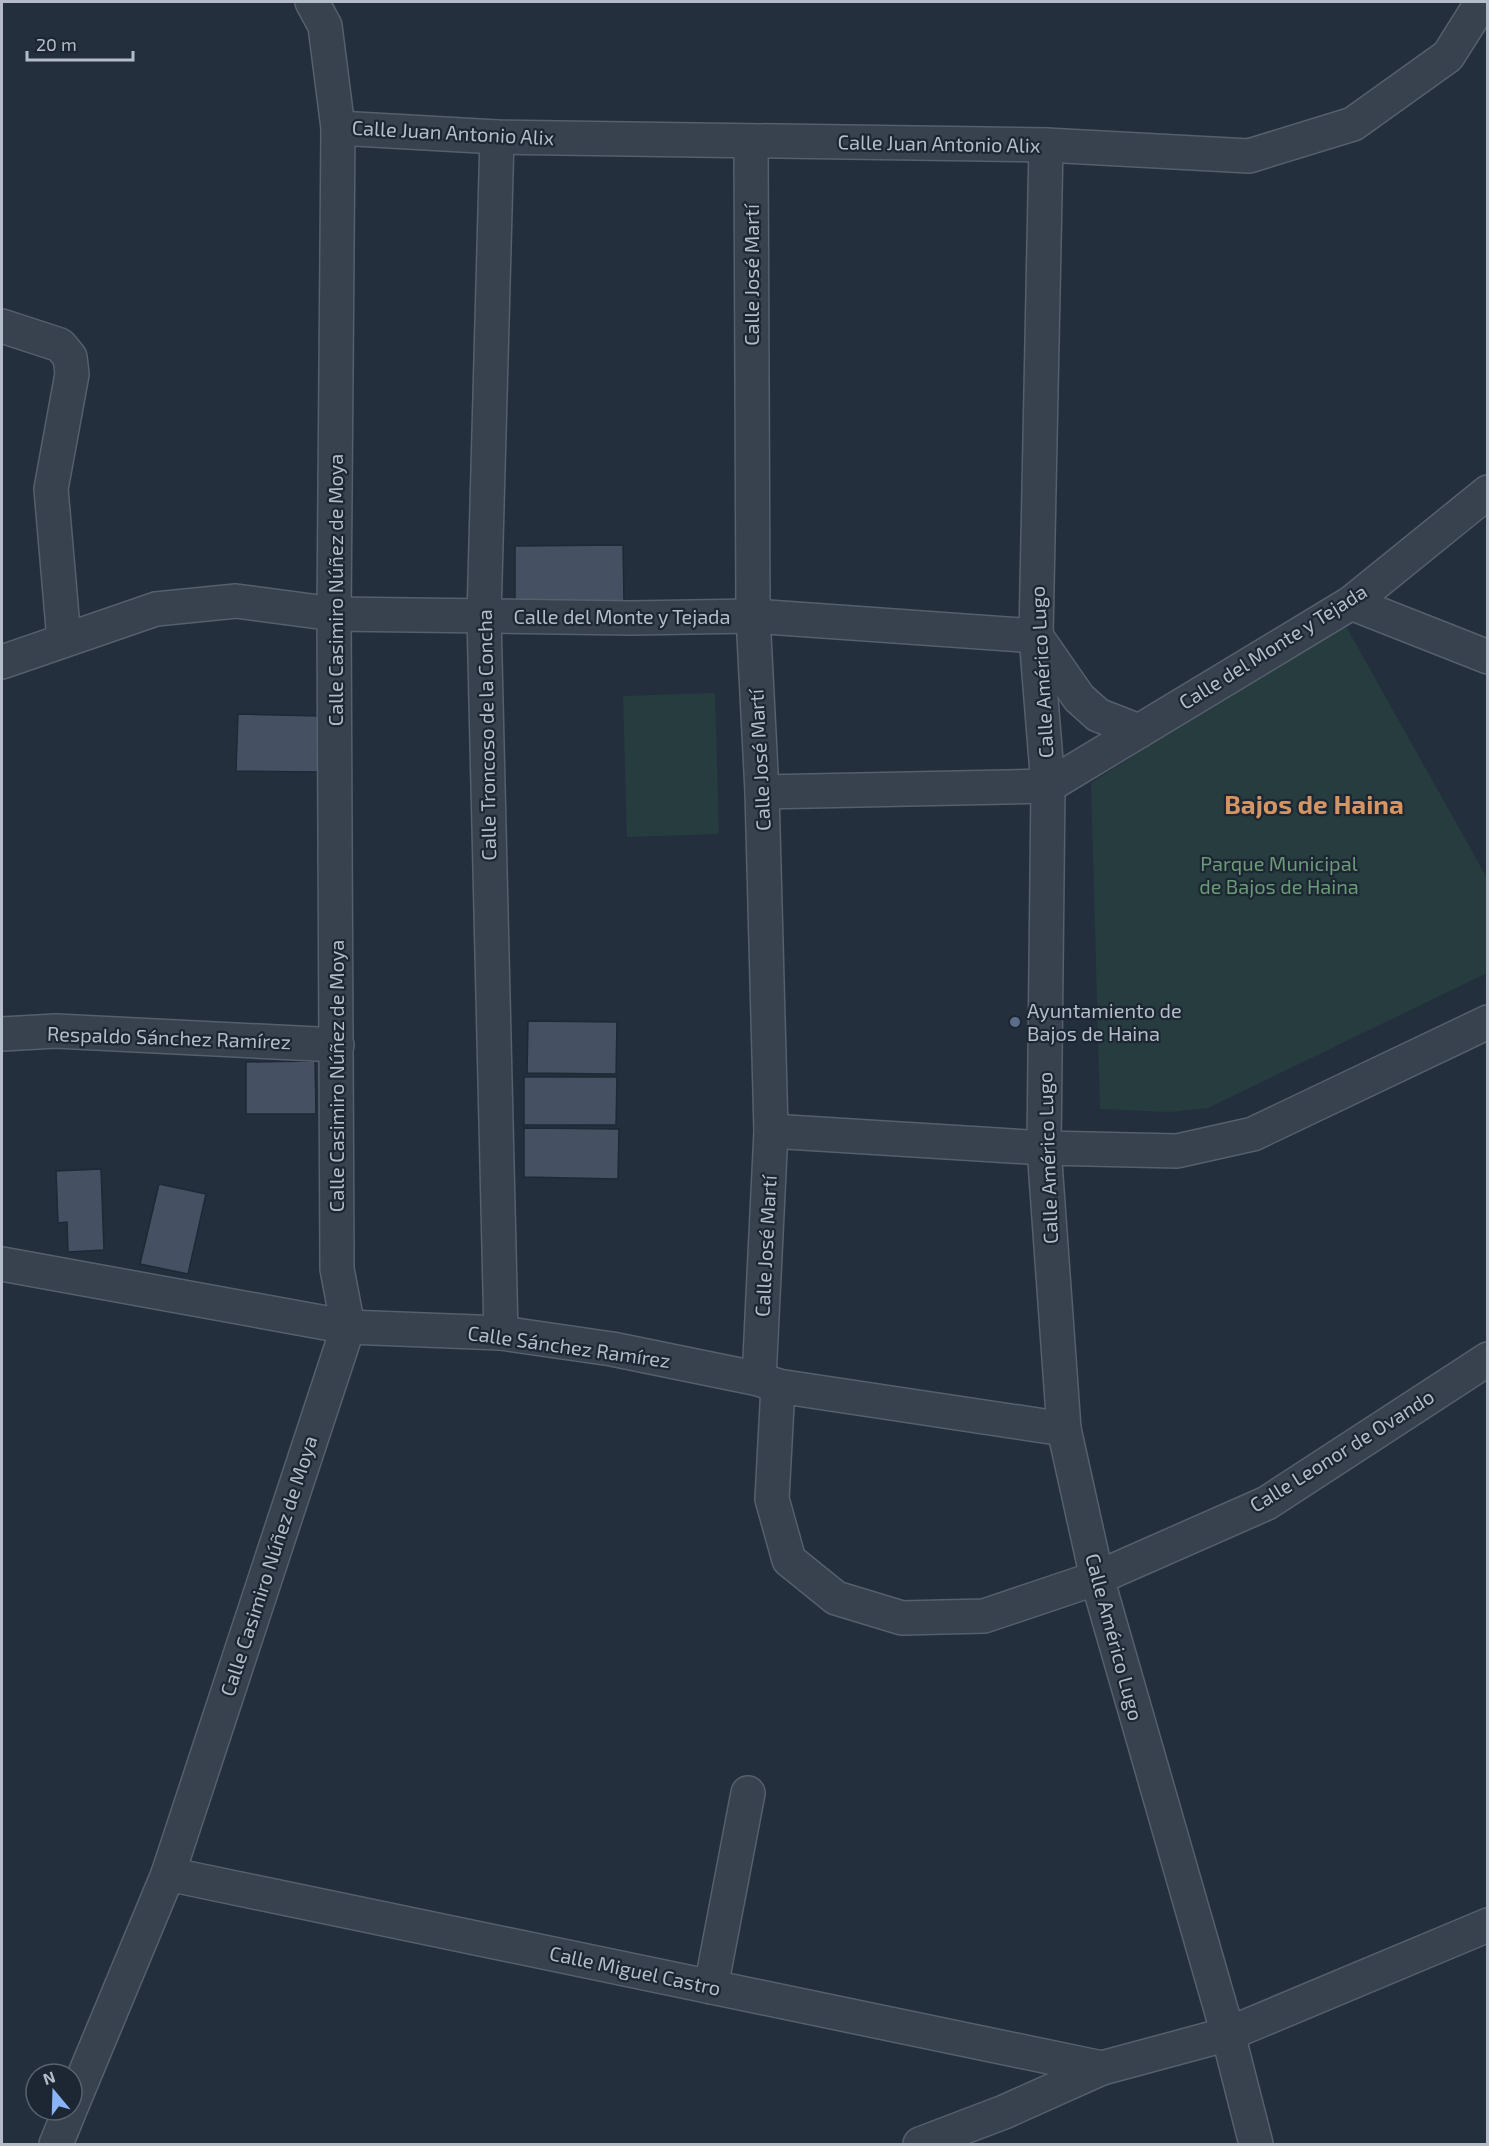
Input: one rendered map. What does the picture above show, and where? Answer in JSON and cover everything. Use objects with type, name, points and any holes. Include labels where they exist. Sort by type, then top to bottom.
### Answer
[{"type":"street","name":"Calle Casimiro Núñez de Moya","points":[[84,2076],[168,1874],[348,1327],[337,1269],[334,614],[338,128],[325,26],[312,2]]},
{"type":"street","name":"Calle Juan Antonio Alix","points":[[338,128],[497,137],[1046,145],[1250,156],[1353,124],[1448,56],[1482,2]]},
{"type":"street","name":"Calle Troncoso de la Concha","points":[[497,137],[484,617],[501,1333]]},
{"type":"street","name":"Calle José Martí","points":[[751,142],[753,616],[762,792],[771,1131],[769,1382]]},
{"type":"street","name":"Calle Américo Lugo","points":[[1046,145],[1036,636],[1048,786],[1044,1148],[1064,1429],[1097,1578],[1228,2034],[1256,2145]]},
{"type":"street","points":[[2,326],[60,345],[70,357],[72,374],[51,489],[64,640]]},
{"type":"street","name":"Calle del Monte y Tejada","points":[[1048,786],[1351,603],[1488,492]]},
{"type":"street","name":"Calle del Monte y Tejada","points":[[2,662],[156,609],[236,601],[334,614],[484,617],[753,616],[1036,636]]},
{"type":"street","points":[[1351,603],[1488,657]]},
{"type":"street","points":[[1036,636],[1079,698],[1098,715],[1139,731]]},
{"type":"street","points":[[762,792],[1048,786]]},
{"type":"street","points":[[771,1131],[1044,1148],[1177,1151],[1253,1134],[1488,1022]]},
{"type":"street","name":"Respaldo Sánchez Ramírez","points":[[2,1035],[56,1031],[337,1045]]},
{"type":"street","name":"Calle Sánchez Ramírez","points":[[2,1264],[348,1327],[501,1333],[612,1348],[769,1382],[1064,1429]]},
{"type":"street","name":"Calle Leonor de Ovando","points":[[769,1382],[772,1499],[789,1560],[836,1598],[902,1618],[984,1616],[1097,1578],[1267,1503],[1488,1359]]},
{"type":"street","points":[[711,1987],[748,1792]]},
{"type":"street","name":"Calle Miguel Castro","points":[[168,1874],[1102,2068]]},
{"type":"street","points":[[920,2145],[1004,2112],[1102,2068],[1228,2034],[1488,1925]]},
{"type":"street","points":[[56,2145],[65,2122]]},
{"type":"green space","name":"Parque Municipal de Bajos de Haina","points":[[1343,621],[1487,878],[1487,973],[1208,1108],[1170,1112],[1100,1109],[1091,783]]},
{"type":"green space","points":[[715,693],[719,834],[627,837],[623,696]]},
{"type":"building","points":[[623,545],[624,601],[515,602],[515,546]]},
{"type":"building","points":[[238,714],[319,716],[318,772],[236,771]]},
{"type":"building","points":[[528,1021],[617,1022],[616,1074],[527,1073]]},
{"type":"building","points":[[315,1061],[316,1114],[246,1114],[246,1062]]},
{"type":"building","points":[[524,1077],[617,1077],[616,1125],[524,1125]]},
{"type":"building","points":[[524,1128],[619,1129],[618,1179],[524,1177]]},
{"type":"building","points":[[101,1169],[104,1250],[68,1252],[67,1222],[58,1223],[56,1171]]},
{"type":"building","points":[[159,1184],[206,1194],[188,1274],[140,1264]]},
{"type":"place","name":"Ayuntamiento de Bajos de Haina","points":[[1015,1022]]},
{"type":"district","name":"Bajos de Haina","points":[[1314,805]]}]
